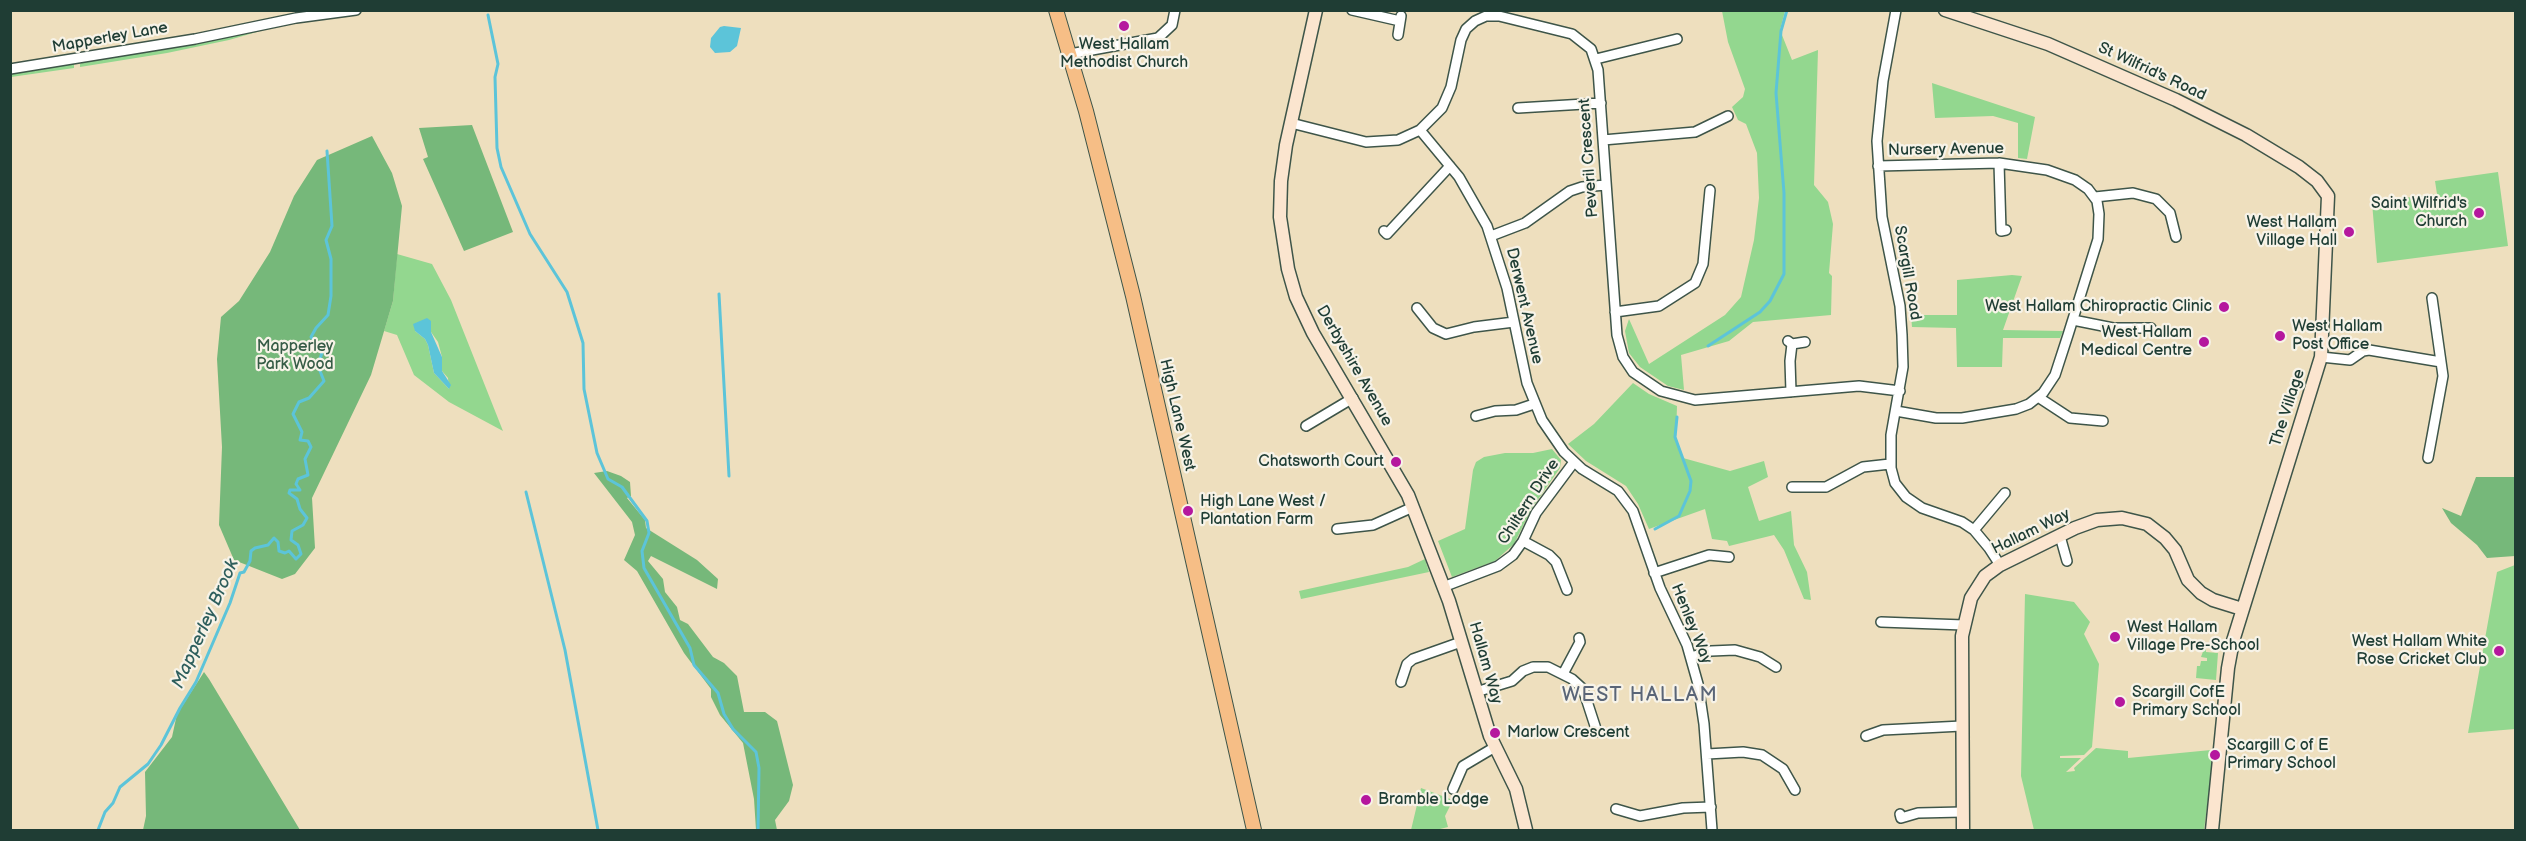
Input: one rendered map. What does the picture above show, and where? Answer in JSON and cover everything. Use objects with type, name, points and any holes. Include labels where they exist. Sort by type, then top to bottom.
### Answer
[{"type":"main road","name":"High Lane West","points":[[1056,10],[1070,54],[1133,296],[1254,831]]},
{"type":"street","name":"Mapperley Lane","points":[[10,69],[195,39],[296,18],[356,10]]},
{"type":"street","points":[[1070,54],[1158,38],[1172,25],[1175,10]]},
{"type":"street","name":"Derbyshire Avenue","points":[[1316,10],[1284,164],[1280,202],[1281,233],[1288,269],[1296,297],[1313,333],[1401,480],[1443,587]]},
{"type":"street","points":[[1352,10],[1401,18],[1398,35]]},
{"type":"street","name":"Scargill Road","points":[[1896,10],[1882,81],[1878,129],[1882,217],[1901,314],[1903,358],[1900,391],[1891,435],[1890,464],[1895,483],[1909,500],[1922,508],[1962,522],[1974,530],[2000,565]]},
{"type":"street","name":"St Wilfrid's Road","points":[[1945,10],[2048,44],[2166,95],[2246,135],[2299,167],[2317,181],[2328,196]]},
{"type":"street","points":[[1291,123],[1372,142],[1398,140],[1420,130],[1434,118],[1445,102],[1452,87],[1461,40],[1470,24],[1481,18],[1499,16],[1572,34],[1587,43],[1596,59],[1678,38]]},
{"type":"street","name":"Peveril Crescent","points":[[1596,59],[1618,343],[1627,365],[1643,381],[1661,391],[1695,400],[1859,386],[1900,391]]},
{"type":"street","points":[[1518,108],[1532,112],[1601,103]]},
{"type":"street","points":[[1603,140],[1691,133],[1710,120],[1728,116]]},
{"type":"street","name":"Derwent Avenue","points":[[1420,130],[1450,166],[1476,203],[1491,236],[1507,288],[1524,372],[1534,404],[1549,433],[1574,462]]},
{"type":"street","points":[[1999,163],[2001,231],[2006,230]]},
{"type":"street","name":"Nursery Avenue","points":[[1878,166],[1999,163],[2023,165],[2058,174],[2083,185],[2095,197]]},
{"type":"street","points":[[1384,231],[1387,234],[1450,166]]},
{"type":"street","points":[[1491,236],[1525,223],[1570,191],[1582,187],[1606,185]]},
{"type":"street","points":[[1615,312],[1659,306],[1695,283],[1703,264],[1714,208],[1710,190]]},
{"type":"street","points":[[1896,411],[1936,418],[1962,418],[2016,409],[2038,397],[2047,388],[2055,375],[2099,233],[2099,214],[2095,197],[2133,193],[2156,198],[2170,213],[2176,237]]},
{"type":"street","name":"The Village","points":[[2212,831],[2228,668],[2242,609],[2320,357],[2328,196]]},
{"type":"street","points":[[2426,451],[2442,384],[2436,303]]},
{"type":"street","points":[[1417,308],[1433,328],[1446,334],[1474,327],[1514,322]]},
{"type":"street","points":[[2073,320],[2108,328],[2139,324],[2151,328]]},
{"type":"street","points":[[1791,392],[1790,342],[1805,342]]},
{"type":"street","points":[[2320,357],[2350,360],[2366,350],[2442,362]]},
{"type":"street","points":[[2038,397],[2065,416],[2097,418]]},
{"type":"street","points":[[1306,426],[1353,398]]},
{"type":"street","points":[[1476,416],[1495,411],[1516,410],[1534,404]]},
{"type":"street","points":[[1324,416],[1329,425]]},
{"type":"street","name":"Chiltern Drive","points":[[1443,587],[1498,566],[1513,555],[1523,541],[1532,520],[1574,462]]},
{"type":"street","name":"Henley Way","points":[[1574,462],[1611,486],[1628,502],[1654,573],[1691,657],[1701,702],[1712,831]]},
{"type":"street","points":[[1792,487],[1811,493],[1832,485],[1863,467],[1890,464]]},
{"type":"street","points":[[1974,530],[1999,507],[2004,493]]},
{"type":"street","points":[[1336,529],[1378,523],[1413,507]]},
{"type":"street","name":"Hallam Way","points":[[1963,831],[1964,625],[1975,590],[1985,576],[2000,565],[2086,524],[2103,519],[2122,518],[2143,523],[2156,530],[2171,544],[2188,580],[2197,590],[2213,600],[2242,609]]},
{"type":"street","points":[[2060,536],[2067,561]]},
{"type":"street","points":[[1523,541],[1549,555],[1556,562],[1567,590]]},
{"type":"street","points":[[1654,573],[1719,551],[1729,557]]},
{"type":"street","name":"Hallam Way","points":[[1443,587],[1476,692],[1496,747],[1514,783],[1526,831]]},
{"type":"street","points":[[1881,622],[1896,628],[1964,625]]},
{"type":"street","points":[[1563,674],[1580,642],[1579,638]]},
{"type":"street","points":[[1401,682],[1402,667],[1417,656],[1461,642]]},
{"type":"street","points":[[1691,657],[1711,651],[1735,650],[1769,657],[1776,667]]},
{"type":"street","points":[[1476,692],[1512,681],[1533,667],[1548,666],[1563,674],[1583,690],[1597,732]]},
{"type":"street","points":[[1881,720],[1883,730]]},
{"type":"street","points":[[1866,736],[1883,730],[1962,726]]},
{"type":"street","points":[[1453,789],[1463,766],[1496,747]]},
{"type":"street","points":[[1707,754],[1743,752],[1762,754],[1778,765],[1796,784]]},
{"type":"street","points":[[1621,822],[1620,811],[1640,816],[1683,808],[1711,807]]},
{"type":"street","points":[[1900,814],[1901,818],[1918,813],[1963,812]]},
{"type":"green space","points":[[1722,11],[1785,11],[1780,30],[1792,60],[1818,50],[1814,185],[1828,202],[1833,224],[1829,273],[1832,276],[1831,315],[1753,322],[1729,341],[1681,355],[1684,390],[1668,386],[1640,367],[1629,353],[1625,331],[1629,319],[1649,364],[1725,315],[1741,297],[1754,240],[1759,198],[1757,153],[1746,124],[1738,120],[1732,107],[1743,97],[1745,89],[1728,42]]},
{"type":"green space","points":[[267,27],[267,29],[229,40],[80,67],[80,64],[84,62]]},
{"type":"green space","points":[[74,64],[74,68],[11,77],[11,73]]},
{"type":"green space","points":[[1932,83],[2035,117],[2027,159],[2018,158],[2018,123],[1993,116],[1935,118]]},
{"type":"green space","points":[[472,125],[513,232],[464,251],[423,159],[428,157],[419,128]]},
{"type":"green space","name":"Mapperley Park Wood","points":[[372,136],[392,173],[402,206],[393,301],[371,375],[312,498],[315,548],[295,574],[282,579],[234,560],[219,525],[222,447],[217,359],[221,317],[239,301],[270,252],[294,196],[317,160]]},
{"type":"green space","points":[[2498,172],[2508,246],[2377,263],[2372,202],[2437,194],[2435,181]]},
{"type":"green space","points":[[397,254],[432,264],[451,300],[503,431],[449,402],[414,375],[397,335],[384,331],[393,301]],"holes":[[[415,331],[431,332],[438,342],[442,357],[442,371],[448,378],[449,389],[434,373],[428,345],[425,339]]]},
{"type":"green space","points":[[2022,276],[2003,330],[2063,331],[2060,338],[2003,338],[2002,367],[1957,367],[1956,328],[1912,327],[1911,315],[1957,315],[1957,280]]},
{"type":"green space","points":[[1633,383],[1649,394],[1677,406],[1676,437],[1683,458],[1730,471],[1764,461],[1768,477],[1748,487],[1759,521],[1791,511],[1794,545],[1807,572],[1811,600],[1804,599],[1784,550],[1774,535],[1729,546],[1727,541],[1712,539],[1705,509],[1649,529],[1638,504],[1626,486],[1586,461],[1568,444],[1594,424]]},
{"type":"green space","points":[[1552,449],[1561,460],[1560,468],[1532,508],[1514,544],[1495,561],[1452,577],[1438,541],[1465,529],[1476,462],[1484,457],[1505,453],[1533,453]]},
{"type":"green space","points":[[607,471],[630,482],[631,496],[627,498],[645,520],[646,528],[697,560],[718,579],[717,589],[651,556],[648,561],[663,579],[665,592],[677,607],[680,620],[688,624],[713,657],[724,663],[737,676],[744,712],[765,712],[777,721],[793,785],[789,801],[775,820],[777,830],[756,830],[754,799],[743,743],[720,715],[711,697],[711,689],[684,653],[637,571],[624,560],[635,535],[632,522],[594,473]]},
{"type":"green space","points":[[2476,477],[2515,477],[2515,556],[2487,558],[2477,545],[2451,523],[2442,508],[2461,516]]},
{"type":"green space","points":[[1425,559],[1429,572],[1301,599],[1299,591],[1408,567]]},
{"type":"green space","name":"West Hallam White Rose Cricket Club","points":[[2515,565],[2515,729],[2468,733],[2497,572]]},
{"type":"green space","points":[[2025,594],[2074,602],[2090,622],[2084,634],[2099,664],[2092,747],[2084,755],[2060,756],[2060,758],[2081,758],[2066,772],[2075,771],[2074,768],[2096,748],[2128,751],[2128,758],[2211,750],[2212,768],[2204,830],[2034,830],[2021,776]]},
{"type":"green space","points":[[2204,649],[2206,652],[2218,653],[2216,680],[2196,678],[2197,666],[2200,666],[2201,661],[2207,661],[2207,658],[2201,657]]},
{"type":"green space","points":[[204,672],[300,830],[143,830],[146,816],[145,772],[172,737],[177,714]]},
{"type":"green space","points":[[1421,788],[1453,800],[1445,816],[1448,827],[1436,830],[1411,830]]},
{"type":"water","points":[[720,27],[741,28],[737,46],[730,52],[715,53],[710,47],[711,38]]},
{"type":"water","points":[[427,318],[431,321],[431,332],[442,357],[442,371],[451,385],[449,389],[434,373],[428,345],[425,339],[415,331],[413,324]]},
{"type":"waterway","points":[[1708,346],[1760,312],[1770,301],[1784,274],[1784,193],[1776,93],[1781,31],[1787,10]]},
{"type":"waterway","points":[[488,15],[498,64],[495,77],[497,148],[501,167],[530,234],[567,292],[583,343],[584,389],[597,453],[608,479],[622,487],[647,521],[649,533],[642,551],[644,568],[690,648],[694,665],[718,693],[724,714],[733,729],[756,752],[759,768],[758,830]]},
{"type":"waterway","name":"Mapperley Brook","points":[[98,830],[105,812],[113,803],[120,787],[148,764],[161,745],[196,682],[230,603],[240,573],[244,572],[250,561],[251,551],[268,545],[274,538],[278,542],[279,551],[285,553],[289,551],[296,559],[301,554],[298,545],[291,540],[292,531],[303,525],[307,518],[300,509],[297,499],[289,493],[290,490],[300,490],[296,484],[298,479],[308,475],[305,459],[311,447],[308,441],[300,440],[302,432],[293,414],[299,402],[309,398],[324,381],[318,366],[323,349],[311,337],[328,315],[331,296],[331,259],[326,240],[332,226],[327,151]]},
{"type":"waterway","points":[[719,294],[729,476]]},
{"type":"waterway","points":[[1655,529],[1679,516],[1690,491],[1691,481],[1675,437],[1677,417]]},
{"type":"waterway","points":[[526,492],[565,650],[598,830]]},
{"type":"place","name":"West Hallam Methodist Church","points":[[1124,26]]},
{"type":"place","name":"Saint Wilfrid's Church","points":[[2479,213]]},
{"type":"place","name":"West Hallam Village Hall","points":[[2349,232]]},
{"type":"place","name":"West Hallam Chiropractic Clinic","points":[[2224,307]]},
{"type":"place","name":"West Hallam Post Office","points":[[2280,336]]},
{"type":"place","name":"West Hallam Medical Centre","points":[[2204,342]]},
{"type":"place","name":"Chatsworth Court","points":[[1396,462]]},
{"type":"place","name":"High Lane West / Plantation Farm","points":[[1188,511]]},
{"type":"place","name":"West Hallam Village Pre-School","points":[[2115,637]]},
{"type":"place","name":"West Hallam White Rose Cricket Club","points":[[2499,651]]},
{"type":"place","name":"Scargill CofE Primary School","points":[[2120,702]]},
{"type":"place","name":"Marlow Crescent","points":[[1495,733]]},
{"type":"place","name":"Scargill C of E Primary School","points":[[2215,755]]},
{"type":"place","name":"Bramble Lodge","points":[[1366,800]]},
{"type":"district","name":"WEST HALLAM","points":[[1640,696]]}]
